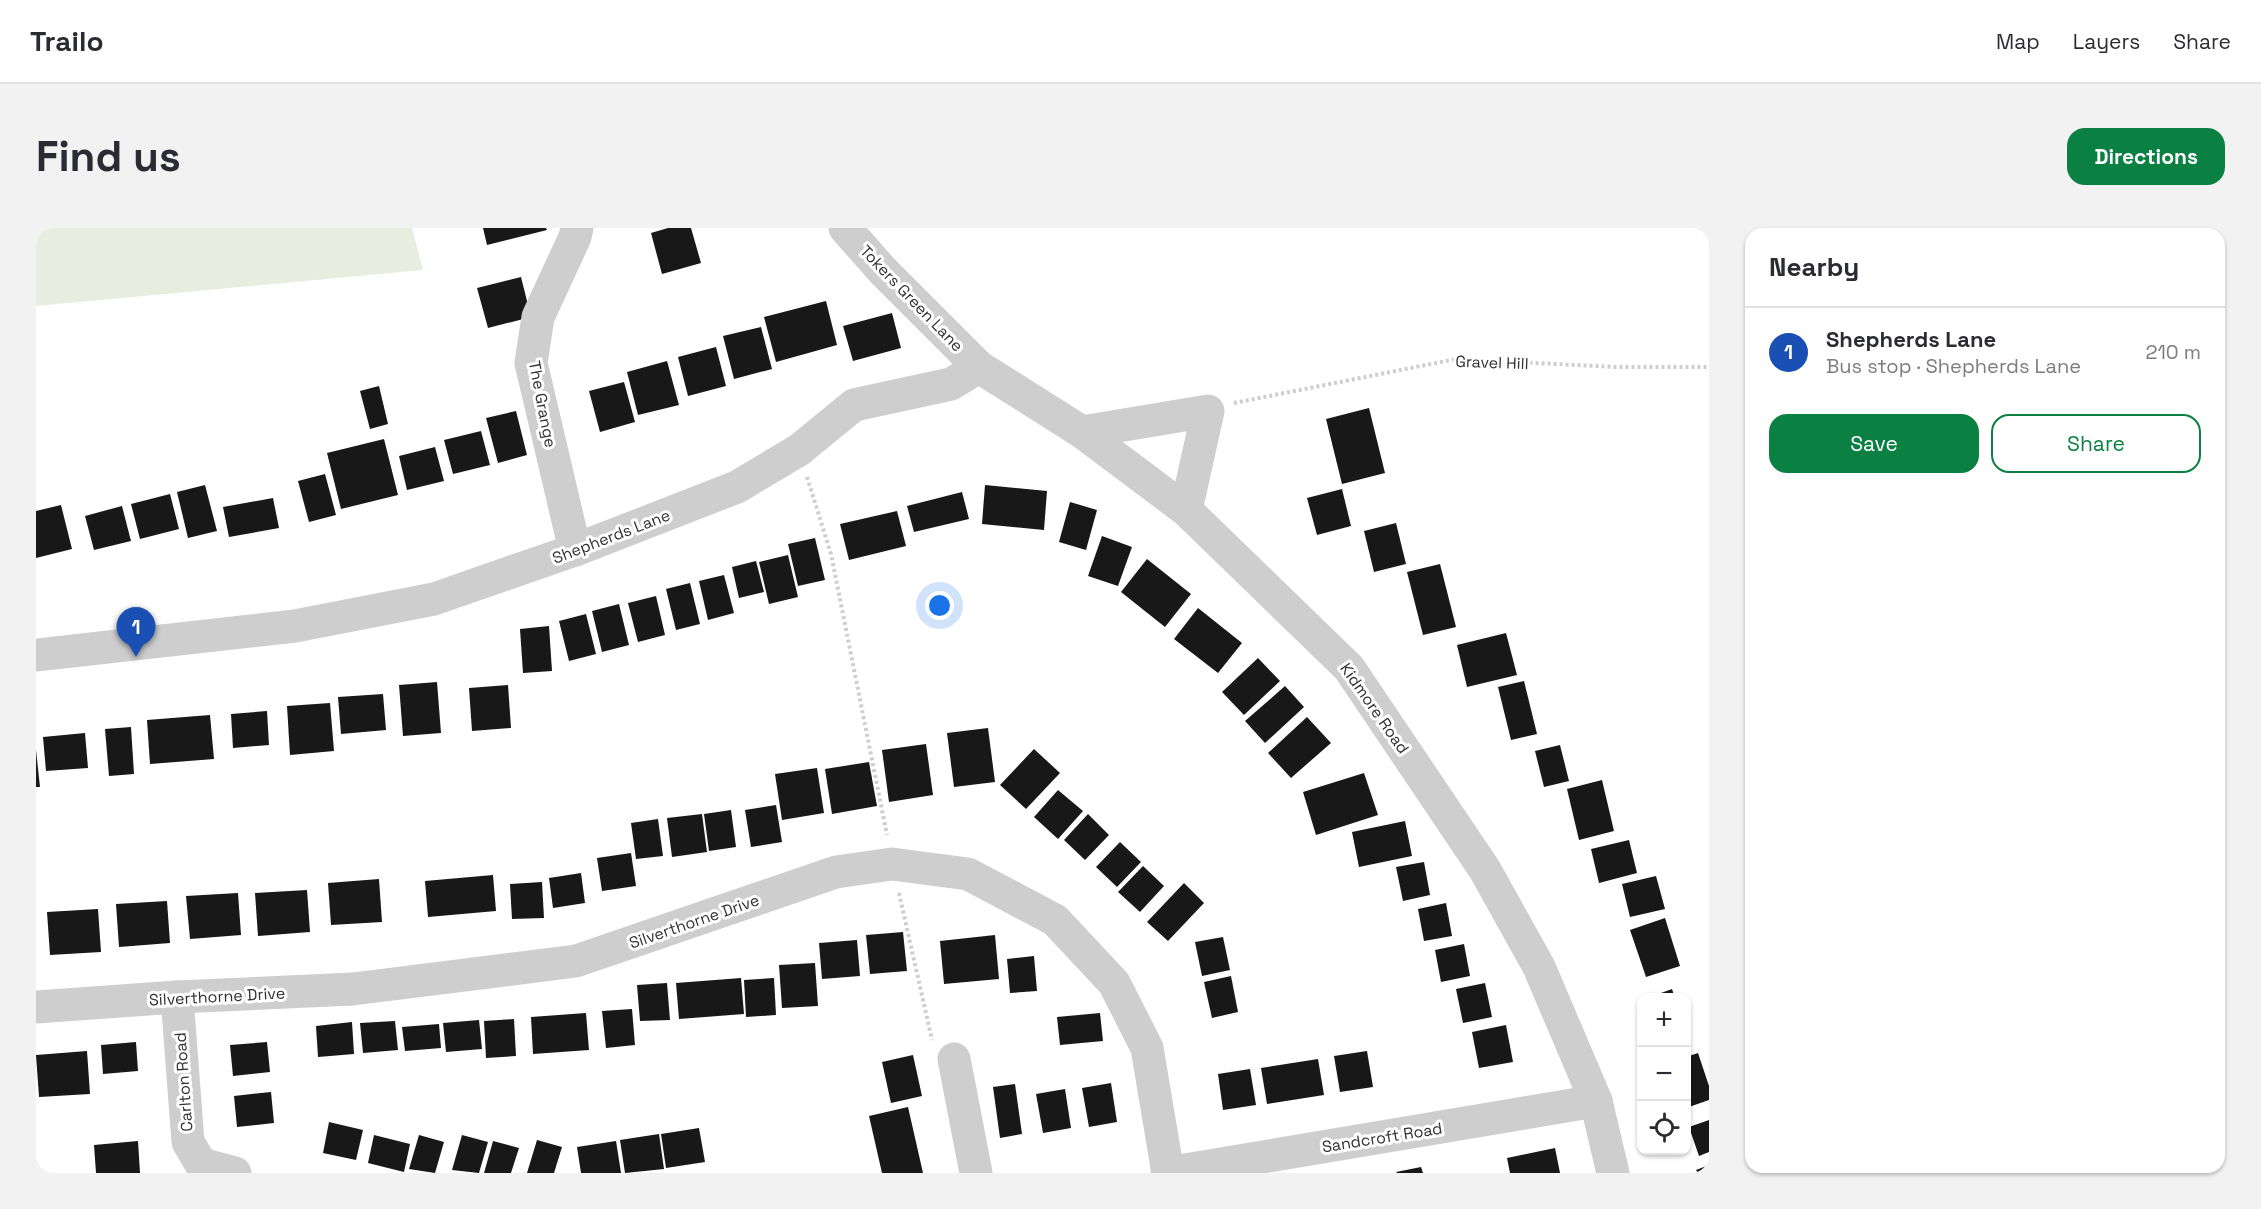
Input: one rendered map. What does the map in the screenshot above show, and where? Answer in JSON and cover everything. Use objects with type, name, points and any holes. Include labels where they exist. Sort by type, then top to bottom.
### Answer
[{"type":"street","name":"The Grange","points":[[575,550],[531,363],[538,317],[577,228]]},
{"type":"street","name":"Tokers Green Lane","points":[[845,228],[883,271],[979,367]]},
{"type":"street","name":"Shepherds Lane","points":[[36,655],[295,626],[422,602],[575,550],[737,487],[799,450],[855,405],[951,384],[979,367]]},
{"type":"street","name":"Kidmore Road","points":[[979,367],[1082,432],[1186,510],[1349,668],[1485,870],[1539,967],[1596,1101],[1613,1173]]},
{"type":"street","points":[[1082,432],[1208,411],[1186,510]]},
{"type":"street","name":"Silverthorne Drive","points":[[36,1007],[177,997],[353,989],[576,961],[836,872],[892,864],[968,874],[1055,920],[1114,983],[1148,1048],[1168,1173]]},
{"type":"street","name":"Carlton Road","points":[[177,997],[188,1142],[201,1164],[235,1173]]},
{"type":"street","points":[[954,1059],[976,1173]]},
{"type":"street","name":"Sandcroft Road","points":[[1168,1173],[1596,1101]]},
{"type":"path","name":"Gravel Hill","points":[[1208,411],[1240,402],[1456,359],[1615,367],[1709,367]]},
{"type":"path","points":[[799,450],[831,554],[892,864],[930,1038],[954,1059]]},
{"type":"shaded area","points":[[36,228],[412,228],[423,270],[36,306]]},
{"type":"building","points":[[483,228],[546,228],[547,230],[487,245]]},
{"type":"building","points":[[668,228],[691,228],[701,263],[662,274],[651,233]]},
{"type":"building","points":[[521,277],[531,317],[488,328],[477,288]]},
{"type":"building","points":[[826,301],[837,345],[776,362],[764,317]]},
{"type":"building","points":[[892,313],[901,348],[853,361],[843,326]]},
{"type":"building","points":[[761,327],[772,369],[734,379],[723,336]]},
{"type":"building","points":[[716,347],[726,386],[688,396],[678,357]]},
{"type":"building","points":[[667,361],[679,405],[638,415],[627,372]]},
{"type":"building","points":[[624,382],[635,422],[600,432],[589,391]]},
{"type":"building","points":[[379,386],[388,424],[370,429],[360,391]]},
{"type":"building","points":[[1369,408],[1385,473],[1342,484],[1326,419]]},
{"type":"building","points":[[516,411],[527,455],[498,463],[486,418]]},
{"type":"building","points":[[481,431],[490,465],[453,474],[444,440]]},
{"type":"building","points":[[384,439],[398,495],[341,509],[327,453]]},
{"type":"building","points":[[435,447],[444,481],[407,490],[399,456]]},
{"type":"building","points":[[325,474],[336,515],[309,522],[298,481]]},
{"type":"building","points":[[205,485],[217,531],[188,538],[177,492]]},
{"type":"building","points":[[985,485],[1047,491],[1044,530],[982,524]]},
{"type":"building","points":[[1342,489],[1351,526],[1317,535],[1307,498]]},
{"type":"building","points":[[962,492],[969,519],[914,532],[907,506]]},
{"type":"building","points":[[170,494],[179,529],[140,539],[131,504]]},
{"type":"building","points":[[273,498],[279,528],[229,537],[223,507]]},
{"type":"building","points":[[1070,502],[1097,510],[1086,550],[1059,542]]},
{"type":"building","points":[[61,505],[72,549],[36,558],[36,511]]},
{"type":"building","points":[[122,506],[131,541],[94,550],[85,516]]},
{"type":"building","points":[[897,511],[906,546],[849,560],[840,524]]},
{"type":"building","points":[[1396,523],[1406,564],[1374,572],[1364,531]]},
{"type":"building","points":[[1102,536],[1132,547],[1118,586],[1088,576]]},
{"type":"building","points":[[815,538],[825,580],[798,586],[788,544]]},
{"type":"building","points":[[788,555],[798,597],[769,604],[759,562]]},
{"type":"building","points":[[1147,559],[1191,594],[1165,627],[1121,592]]},
{"type":"building","points":[[756,561],[764,592],[739,598],[732,567]]},
{"type":"building","points":[[1440,564],[1456,627],[1423,635],[1407,572]]},
{"type":"building","points":[[724,575],[734,613],[708,620],[699,581]]},
{"type":"building","points":[[690,583],[700,624],[676,630],[666,589]]},
{"type":"building","points":[[656,596],[665,635],[638,642],[628,603]]},
{"type":"building","points":[[619,604],[629,645],[602,652],[592,611]]},
{"type":"building","points":[[1198,608],[1242,643],[1218,673],[1174,639]]},
{"type":"building","points":[[586,614],[596,654],[569,661],[559,621]]},
{"type":"building","points":[[549,626],[552,671],[523,673],[520,629]]},
{"type":"building","points":[[1506,633],[1517,675],[1467,687],[1457,645]]},
{"type":"building","points":[[1258,658],[1280,681],[1244,715],[1222,692]]},
{"type":"building","points":[[1524,681],[1537,734],[1511,740],[1498,687]]},
{"type":"building","points":[[437,682],[441,733],[403,736],[399,685]]},
{"type":"building","points":[[508,685],[511,728],[472,731],[469,688]]},
{"type":"building","points":[[1285,686],[1304,707],[1265,743],[1245,721]]},
{"type":"building","points":[[383,694],[386,730],[341,734],[338,697]]},
{"type":"building","points":[[330,703],[334,751],[290,755],[287,706]]},
{"type":"building","points":[[267,711],[269,745],[233,748],[231,714]]},
{"type":"building","points":[[210,715],[214,759],[150,764],[147,720]]},
{"type":"building","points":[[1307,717],[1331,743],[1291,778],[1268,753]]},
{"type":"building","points":[[131,727],[134,774],[109,776],[105,729]]},
{"type":"building","points":[[988,728],[995,782],[954,787],[947,733]]},
{"type":"building","points":[[85,733],[88,768],[46,771],[43,737]]},
{"type":"building","points":[[926,744],[933,795],[889,802],[882,750]]},
{"type":"building","points":[[1560,745],[1569,781],[1544,787],[1535,751]]},
{"type":"building","points":[[1034,749],[1060,773],[1026,809],[1000,785]]},
{"type":"building","points":[[36,750],[40,787],[36,787]]},
{"type":"building","points":[[869,762],[877,806],[832,814],[825,769]]},
{"type":"building","points":[[817,768],[824,813],[782,820],[775,774]]},
{"type":"building","points":[[1364,773],[1378,815],[1316,835],[1303,792]]},
{"type":"building","points":[[1602,780],[1614,831],[1579,840],[1567,789]]},
{"type":"building","points":[[1058,790],[1083,811],[1058,839],[1034,817]]},
{"type":"building","points":[[776,805],[782,842],[751,847],[745,810]]},
{"type":"building","points":[[731,810],[736,847],[709,851],[704,814]]},
{"type":"building","points":[[702,814],[707,852],[672,857],[667,818]]},
{"type":"building","points":[[1088,814],[1109,835],[1085,860],[1064,840]]},
{"type":"building","points":[[658,819],[663,856],[636,859],[631,823]]},
{"type":"building","points":[[1405,821],[1412,856],[1359,867],[1352,832]]},
{"type":"building","points":[[1629,840],[1637,873],[1599,883],[1591,849]]},
{"type":"building","points":[[1120,842],[1141,862],[1117,887],[1096,867]]},
{"type":"building","points":[[631,853],[636,886],[602,891],[597,858]]},
{"type":"building","points":[[1424,862],[1430,895],[1403,901],[1396,867]]},
{"type":"building","points":[[1143,866],[1164,886],[1140,912],[1118,892]]},
{"type":"building","points":[[581,873],[585,903],[553,908],[549,878]]},
{"type":"building","points":[[493,875],[496,911],[428,917],[425,881]]},
{"type":"building","points":[[1656,876],[1665,909],[1630,917],[1622,884]]},
{"type":"building","points":[[379,879],[382,922],[331,925],[328,883]]},
{"type":"building","points":[[542,882],[544,918],[512,919],[510,884]]},
{"type":"building","points":[[1184,883],[1204,903],[1168,941],[1147,922]]},
{"type":"building","points":[[307,890],[310,932],[258,936],[255,893]]},
{"type":"building","points":[[238,893],[241,935],[190,939],[186,896]]},
{"type":"building","points":[[167,901],[170,943],[119,947],[116,904]]},
{"type":"building","points":[[1446,903],[1452,936],[1424,941],[1418,909]]},
{"type":"building","points":[[98,909],[101,952],[50,955],[47,912]]},
{"type":"building","points":[[1665,918],[1680,966],[1646,977],[1630,930]]},
{"type":"building","points":[[903,932],[907,971],[870,974],[866,935]]},
{"type":"building","points":[[995,935],[999,979],[944,984],[940,941]]},
{"type":"building","points":[[1223,937],[1230,970],[1202,976],[1195,942]]},
{"type":"building","points":[[857,940],[860,976],[822,979],[819,943]]},
{"type":"building","points":[[1464,944],[1470,976],[1441,982],[1435,950]]},
{"type":"building","points":[[1034,956],[1037,991],[1010,993],[1007,959]]},
{"type":"building","points":[[815,963],[818,1006],[782,1008],[779,965]]},
{"type":"building","points":[[1231,976],[1238,1012],[1212,1018],[1204,982]]},
{"type":"building","points":[[741,978],[744,1014],[679,1019],[676,983]]},
{"type":"building","points":[[774,978],[776,1015],[746,1017],[744,980]]},
{"type":"building","points":[[667,983],[670,1020],[640,1021],[637,985]]},
{"type":"building","points":[[1485,983],[1492,1017],[1463,1023],[1456,989]]},
{"type":"building","points":[[1672,989],[1673,993],[1661,993]]},
{"type":"building","points":[[632,1009],[635,1045],[606,1048],[602,1011]]},
{"type":"building","points":[[586,1013],[589,1050],[533,1054],[531,1017]]},
{"type":"building","points":[[1100,1013],[1103,1041],[1060,1045],[1057,1017]]},
{"type":"building","points":[[514,1019],[516,1056],[486,1058],[484,1021]]},
{"type":"building","points":[[479,1020],[482,1049],[446,1052],[443,1023]]},
{"type":"building","points":[[395,1021],[398,1050],[363,1053],[360,1023]]},
{"type":"building","points":[[352,1022],[354,1054],[318,1057],[316,1026]]},
{"type":"building","points":[[439,1024],[441,1048],[405,1051],[402,1027]]},
{"type":"building","points":[[1506,1025],[1513,1062],[1479,1068],[1472,1032]]},
{"type":"building","points":[[136,1042],[138,1071],[103,1074],[101,1045]]},
{"type":"building","points":[[267,1042],[270,1072],[233,1076],[230,1045]]},
{"type":"building","points":[[87,1051],[90,1094],[39,1097],[36,1055]]},
{"type":"building","points":[[1367,1051],[1373,1087],[1340,1092],[1334,1056]]},
{"type":"building","points":[[1698,1053],[1709,1086],[1709,1100],[1691,1106],[1691,1101],[1691,1055]]},
{"type":"building","points":[[913,1055],[922,1096],[891,1103],[882,1062]]},
{"type":"building","points":[[1318,1059],[1324,1095],[1267,1104],[1261,1068]]},
{"type":"building","points":[[1250,1069],[1256,1105],[1223,1110],[1218,1074]]},
{"type":"building","points":[[1111,1083],[1117,1122],[1089,1127],[1082,1088]]},
{"type":"building","points":[[1015,1084],[1022,1134],[1000,1138],[993,1087]]},
{"type":"building","points":[[1065,1089],[1071,1128],[1043,1133],[1036,1094]]},
{"type":"building","points":[[271,1092],[274,1123],[237,1127],[234,1096]]},
{"type":"building","points":[[908,1107],[923,1173],[882,1173],[869,1116]]},
{"type":"building","points":[[1709,1120],[1709,1152],[1699,1156],[1691,1126]]},
{"type":"building","points":[[329,1122],[363,1130],[356,1160],[323,1153]]},
{"type":"building","points":[[699,1128],[705,1162],[666,1168],[661,1134]]},
{"type":"building","points":[[659,1134],[664,1169],[625,1173],[620,1140]]},
{"type":"building","points":[[374,1135],[410,1144],[404,1172],[368,1163]]},
{"type":"building","points":[[419,1135],[444,1142],[435,1173],[409,1169]]},
{"type":"building","points":[[462,1135],[488,1142],[479,1173],[452,1170]]},
{"type":"building","points":[[537,1140],[562,1147],[554,1173],[527,1173]]},
{"type":"building","points":[[138,1141],[140,1173],[96,1173],[94,1145]]},
{"type":"building","points":[[493,1141],[519,1148],[511,1173],[484,1173]]},
{"type":"building","points":[[616,1141],[621,1173],[581,1173],[577,1147]]},
{"type":"building","points":[[1555,1148],[1560,1173],[1510,1173],[1507,1158]]},
{"type":"building","points":[[1709,1165],[1709,1173],[1698,1173],[1696,1170]]},
{"type":"building","points":[[1421,1167],[1423,1173],[1396,1172]]},
{"type":"place","name":"Shepherds Lane","points":[[136,657]]}]
